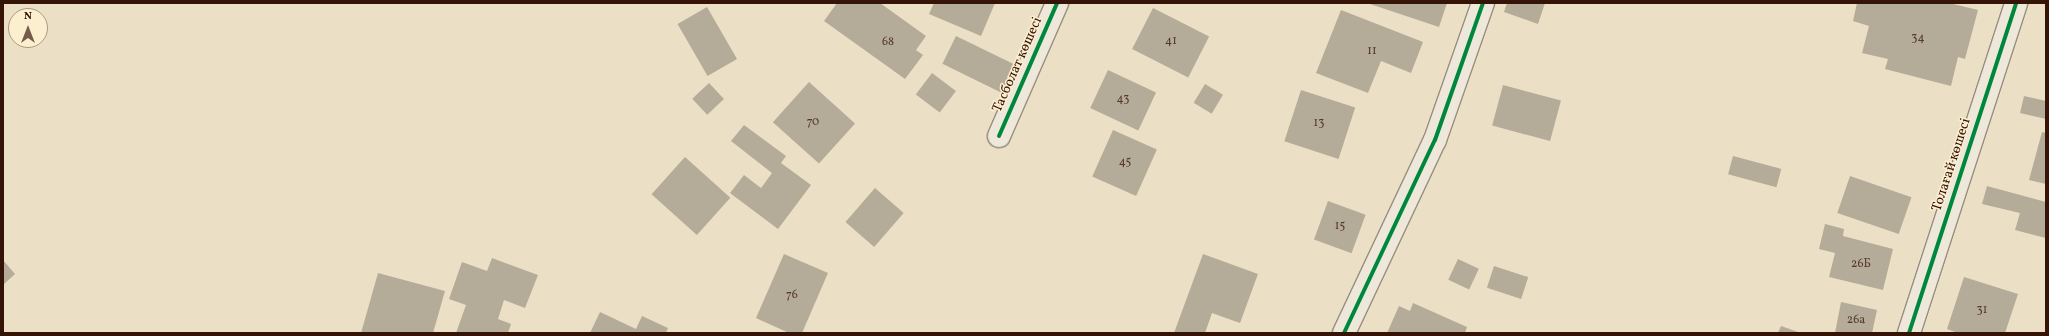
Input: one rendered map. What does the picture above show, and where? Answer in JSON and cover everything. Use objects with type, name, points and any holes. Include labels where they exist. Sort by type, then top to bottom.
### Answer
[{"type":"street","name":"Тасболат көшесі","points":[[999,136],[1057,3]]},
{"type":"street","points":[[1344,333],[1435,140],[1483,3]]},
{"type":"street","name":"Толағай көшесі","points":[[1909,333],[2016,3]]},
{"type":"building","points":[[837,3],[880,3],[926,36],[916,50],[923,55],[905,79],[824,21]]},
{"type":"building","points":[[934,3],[995,3],[981,36],[929,14]]},
{"type":"building","points":[[1367,3],[1447,3],[1439,27]]},
{"type":"building","points":[[1507,3],[1545,3],[1538,24],[1504,12]]},
{"type":"building","points":[[1857,3],[1949,3],[1978,10],[1965,59],[1958,57],[1951,86],[1885,69],[1888,59],[1862,53],[1869,26],[1853,21]]},
{"type":"building","points":[[707,7],[737,59],[708,76],[678,24]]},
{"type":"building","points":[[1153,8],[1209,37],[1188,78],[1132,49]]},
{"type":"building","points":[[1341,10],[1423,42],[1411,73],[1381,61],[1368,93],[1316,73]]},
{"type":"building","points":[[956,36],[1017,66],[1004,94],[942,64]]},
{"type":"building","points":[[1108,70],[1156,92],[1138,130],[1090,108]]},
{"type":"building","points":[[932,73],[956,91],[940,113],[916,95]]},
{"type":"building","points":[[809,82],[855,123],[819,164],[773,122]]},
{"type":"building","points":[[709,83],[724,99],[707,115],[692,99]]},
{"type":"building","points":[[1205,84],[1223,95],[1212,114],[1194,103]]},
{"type":"building","points":[[1503,85],[1561,101],[1550,141],[1492,126]]},
{"type":"building","points":[[1301,90],[1355,108],[1339,159],[1284,141]]},
{"type":"building","points":[[2024,96],[2046,101],[2046,119],[2020,113]]},
{"type":"building","points":[[744,125],[786,156],[781,163],[811,185],[778,229],[730,193],[744,175],[761,188],[772,173],[731,141]]},
{"type":"building","points":[[1113,130],[1157,150],[1136,196],[1092,177]]},
{"type":"building","points":[[2042,132],[2046,133],[2046,184],[2029,180]]},
{"type":"building","points":[[1733,156],[1781,169],[1776,187],[1728,174]]},
{"type":"building","points":[[685,157],[730,198],[697,235],[652,194]]},
{"type":"building","points":[[1850,176],[1911,197],[1899,234],[1837,213]]},
{"type":"building","points":[[1987,186],[2046,202],[2046,238],[2015,230],[2020,213],[1982,204]]},
{"type":"building","points":[[875,188],[904,213],[874,247],[845,222]]},
{"type":"building","points":[[1328,201],[1366,215],[1352,253],[1314,240]]},
{"type":"building","points":[[1825,224],[1844,229],[1843,236],[1893,249],[1883,290],[1829,277],[1835,253],[1819,249]]},
{"type":"building","points":[[784,254],[828,273],[802,333],[789,333],[756,318]]},
{"type":"building","points":[[1203,254],[1258,274],[1240,323],[1212,313],[1205,333],[1174,333]]},
{"type":"building","points":[[492,258],[538,275],[525,308],[504,300],[498,319],[511,324],[508,333],[456,333],[466,305],[449,299],[462,262],[487,271]]},
{"type":"building","points":[[1458,259],[1479,269],[1469,290],[1448,280]]},
{"type":"building","points":[[3,260],[15,274],[3,285]]},
{"type":"building","points":[[1494,266],[1528,277],[1521,299],[1487,288]]},
{"type":"building","points":[[378,273],[445,291],[433,333],[361,333]]},
{"type":"building","points":[[1964,277],[2018,294],[2005,333],[1958,333],[1947,329]]},
{"type":"building","points":[[1841,302],[1877,310],[1872,333],[1835,333]]},
{"type":"building","points":[[1413,303],[1467,327],[1465,333],[1387,333],[1399,306],[1410,311]]},
{"type":"building","points":[[600,312],[636,329],[642,316],[668,328],[666,333],[590,333]]},
{"type":"building","points":[[1781,326],[1801,333],[1778,333]]},
{"type":"cycle path","points":[[999,136],[1057,3]]},
{"type":"cycle path","points":[[1344,333],[1435,140],[1483,3]]},
{"type":"cycle path","points":[[1909,333],[2016,3]]}]
